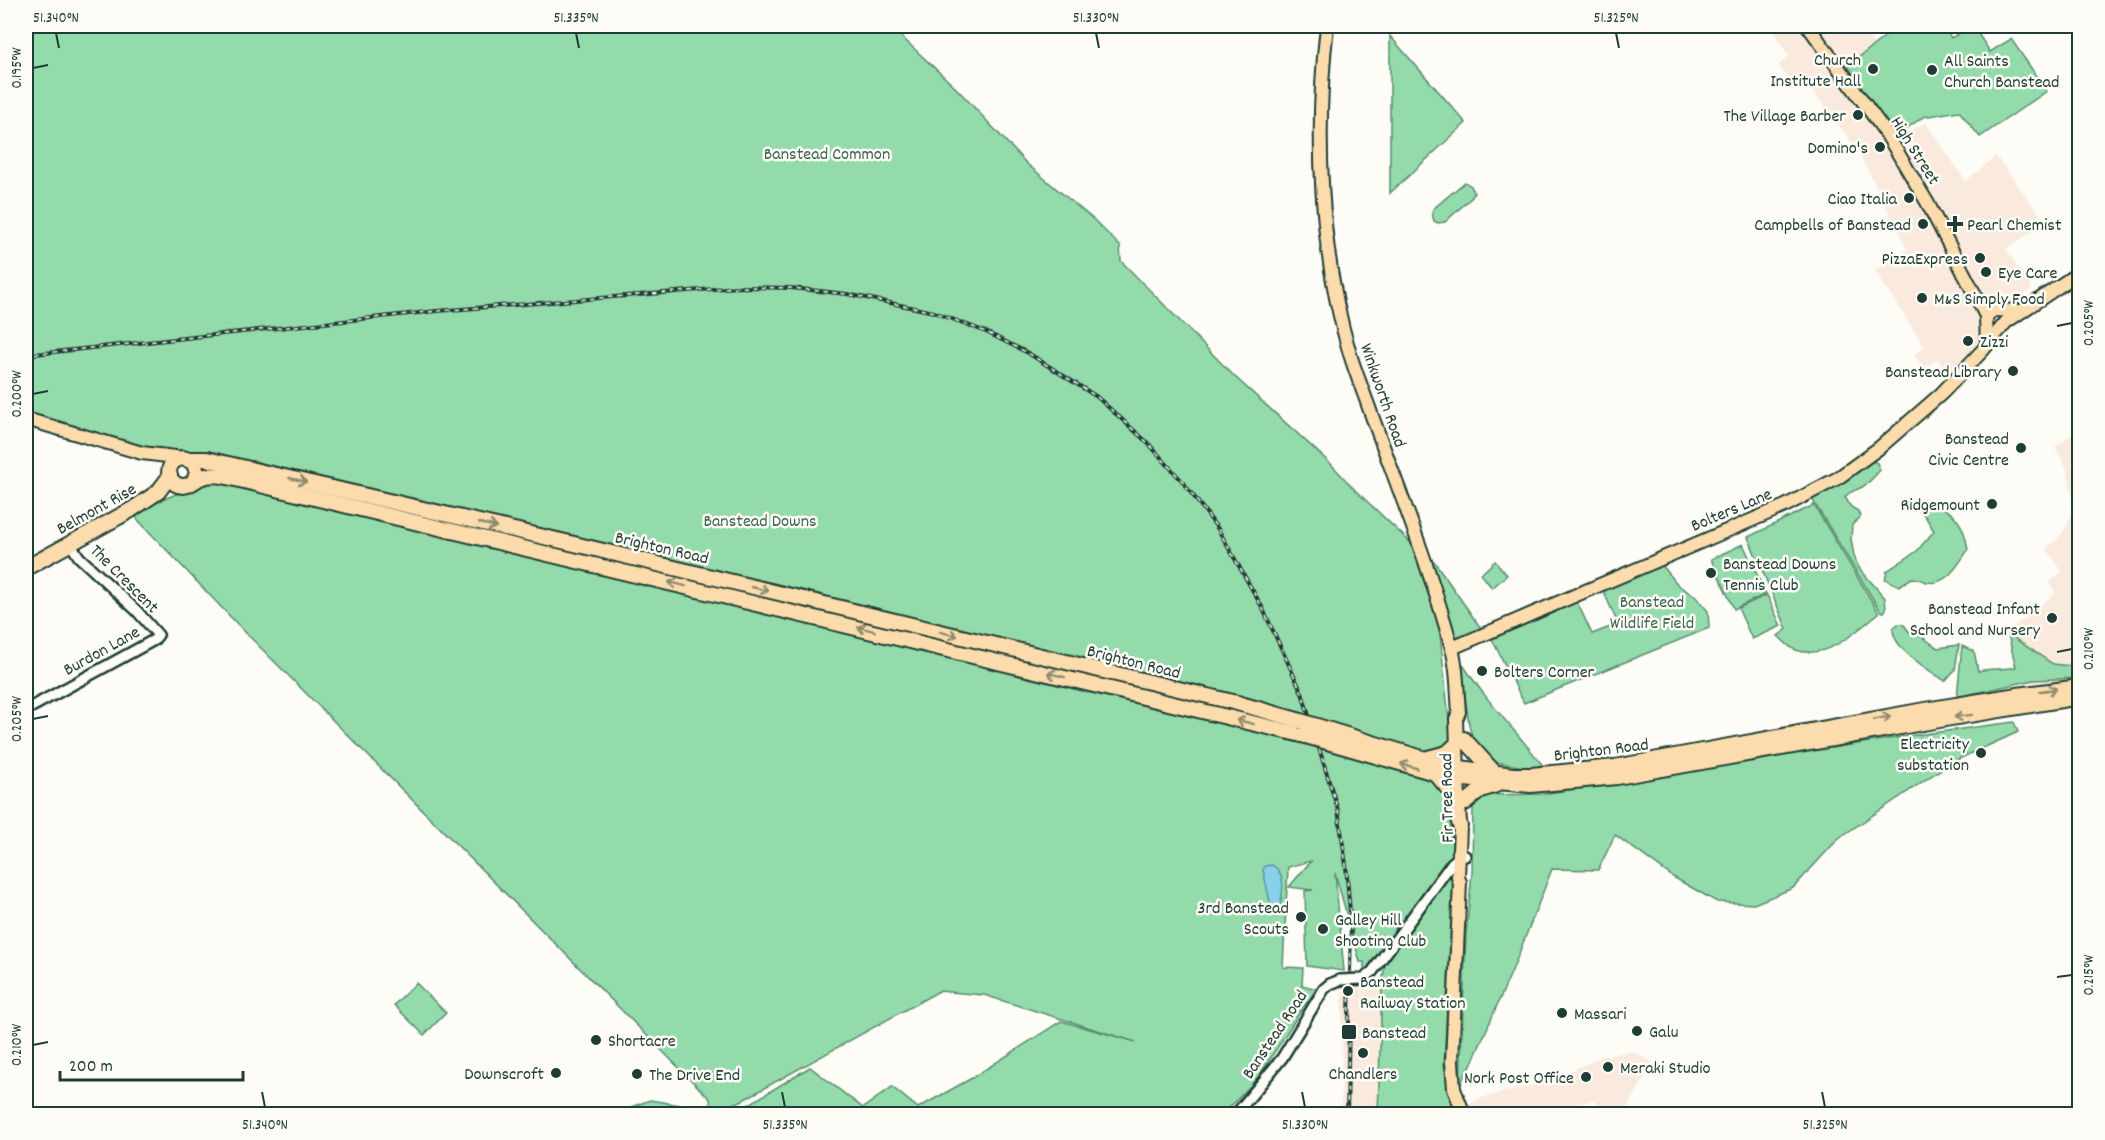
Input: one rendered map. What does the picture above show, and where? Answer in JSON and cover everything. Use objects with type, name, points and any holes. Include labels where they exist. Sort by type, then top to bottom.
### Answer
[{"type":"highway","points":[[185,458],[193,462],[197,474],[189,484],[176,484],[169,474],[172,464],[185,458]]},
{"type":"highway","name":"Brighton Road","points":[[185,458],[207,459],[570,543],[1237,703],[1302,728]]},
{"type":"highway","name":"Belmont Rise","points":[[152,497],[169,474]]},
{"type":"highway","name":"Brighton Road","points":[[189,484],[206,476],[223,476],[1302,728],[1426,758],[1462,773]]},
{"type":"highway","name":"Belmont Rise","points":[[26,567],[152,497],[189,484]]},
{"type":"highway","name":"Brighton Road","points":[[1539,780],[2017,694],[2079,687]]},
{"type":"highway","name":"Brighton Road","points":[[1330,736],[1435,773],[1462,773],[1539,780],[1617,777],[1951,718],[2079,698]]},
{"type":"highway","points":[[1426,758],[1443,755],[1454,749],[1460,742],[1498,778],[1466,803]]},
{"type":"highway","points":[[1435,773],[1451,792],[1460,826]]},
{"type":"main road","name":"Winkworth Road","points":[[1327,26],[1320,148],[1328,241],[1338,303],[1350,354],[1422,550],[1452,648],[1459,712]]},
{"type":"main road","name":"High Street","points":[[1808,26],[1886,134],[1927,202],[1980,302],[1996,319]]},
{"type":"main road","points":[[1996,319],[2022,311],[2079,272]]},
{"type":"main road","name":"Bolters Lane","points":[[1452,648],[1815,491],[1879,448],[1941,394],[1987,345],[1996,319]]},
{"type":"main road","name":"Brighton Road","points":[[26,419],[142,453],[185,458]]},
{"type":"main road","name":"Brighton Road","points":[[142,453],[169,474]]},
{"type":"main road","name":"Fir Tree Road","points":[[1459,712],[1462,719],[1460,742],[1466,803],[1462,857]]},
{"type":"main road","name":"Fir Tree Road","points":[[1462,773],[1460,826],[1463,878],[1460,882],[1452,1062],[1454,1089],[1464,1114]]},
{"type":"street","name":"The Crescent","points":[[70,543],[80,557],[137,611],[158,635]]},
{"type":"street","name":"Burdon Lane","points":[[26,710],[154,640],[158,635]]},
{"type":"street","name":"Banstead Road","points":[[1236,1114],[1276,1066],[1323,989],[1340,980],[1363,979],[1372,972],[1452,863],[1462,857]]},
{"type":"shaded area","points":[[1769,26],[1862,26],[1875,45],[1847,65],[1895,142],[1925,122],[1966,181],[1996,156],[2046,223],[2006,249],[2032,289],[2014,303],[1994,306],[1982,346],[1951,378],[1937,359],[1924,369],[1914,354],[1924,346],[1875,271],[1907,249],[1879,191],[1853,144],[1807,83],[1796,89],[1778,65],[1789,56]]},
{"type":"shaded area","name":"Banstead Infant School and Nursery","points":[[2079,429],[2079,680],[2019,685],[2006,633],[2056,593],[2049,583],[2062,571],[2046,549],[2066,528],[2073,502],[2067,469],[2055,447]]},
{"type":"shaded area","points":[[1341,984],[1382,984],[1378,1114],[1341,1114],[1342,989],[1338,988]]},
{"type":"shaded area","points":[[1632,1051],[1654,1063],[1623,1114],[1603,1114],[1594,1100],[1541,1114],[1470,1114],[1469,1112],[1470,1104],[1481,1098],[1548,1081],[1603,1056]]},
{"type":"green space","name":"Banstead Downs","points":[[26,26],[890,26],[958,90],[1027,164],[1094,220],[1120,246],[1121,261],[1235,377],[1331,464],[1411,543],[1439,625],[1451,739],[1447,745],[1443,787],[1451,813],[1452,856],[1367,969],[1364,968],[1364,962],[1360,962],[1335,873],[1344,971],[1307,966],[1305,891],[1313,890],[1289,887],[1311,861],[1288,867],[1283,967],[1303,968],[1302,985],[1317,989],[1258,1078],[1223,1114],[625,1114],[631,1107],[650,1100],[711,1110],[710,1099],[244,631],[138,520],[135,514],[153,503],[187,490],[207,478],[218,458],[179,450],[149,451],[26,415]],"holes":[[[939,991],[984,995],[1136,1042],[1061,1021],[972,1078],[918,1108],[892,1087],[863,1108],[810,1067],[735,1113],[713,1110],[741,1101]]]},
{"type":"green space","points":[[1898,26],[1944,26],[1951,38],[1973,26],[1990,52],[2011,39],[2047,91],[1980,137],[1959,111],[1923,117],[1893,138],[1848,66]]},
{"type":"green space","points":[[1390,36],[1466,123],[1390,193]]},
{"type":"green space","points":[[1465,182],[1471,186],[1474,193],[1472,197],[1445,222],[1434,221],[1433,209]]},
{"type":"green space","points":[[1873,461],[1877,463],[1880,470],[1867,484],[1845,497],[1851,507],[1858,511],[1860,517],[1852,525],[1851,539],[1854,556],[1859,568],[1885,598],[1884,612],[1878,607],[1812,499]]},
{"type":"green space","points":[[1930,501],[1946,509],[1957,519],[1964,532],[1968,550],[1951,573],[1940,581],[1927,582],[1912,578],[1899,586],[1885,579],[1887,571],[1917,551],[1934,531],[1919,511],[1923,502]]},
{"type":"green space","points":[[1814,505],[1879,613],[1841,642],[1830,648],[1808,652],[1793,649],[1778,636],[1787,629],[1748,537]]},
{"type":"green space","points":[[1743,544],[1766,594],[1734,609],[1711,559]]},
{"type":"green space","points":[[1430,560],[1434,561],[1482,630],[1463,637],[1453,636]]},
{"type":"green space","points":[[1495,561],[1507,575],[1492,588],[1481,574]]},
{"type":"green space","name":"Banstead Wildlife Field","points":[[1662,565],[1678,585],[1696,597],[1708,611],[1709,628],[1524,703],[1492,639],[1577,602],[1592,634],[1618,624],[1603,590]]},
{"type":"green space","points":[[1767,595],[1781,626],[1752,639],[1738,608]]},
{"type":"green space","points":[[1898,624],[1904,625],[1910,633],[1922,637],[1938,648],[1959,645],[1955,670],[1945,681],[1921,665],[1898,644],[1893,628]]},
{"type":"green space","points":[[2008,634],[2053,664],[2079,667],[2079,678],[2033,680],[1957,697],[1962,646],[1974,651],[1978,671],[2016,667]]},
{"type":"green space","points":[[1460,660],[1490,702],[1544,767],[1531,768],[1489,761],[1472,736]]},
{"type":"green space","points":[[2014,722],[2018,732],[1952,762],[1839,838],[1793,888],[1754,904],[1717,902],[1673,877],[1615,835],[1598,870],[1552,869],[1514,966],[1460,1086],[1466,934],[1472,873],[1475,800],[1485,795],[1543,794],[1901,737]]},
{"type":"green space","points":[[1453,875],[1444,1066],[1458,1114],[1378,1114],[1382,984],[1385,964],[1447,879]]},
{"type":"green space","points":[[416,983],[446,1013],[424,1035],[394,1005]]},
{"type":"water","points":[[1272,865],[1281,874],[1282,880],[1279,914],[1276,917],[1273,916],[1263,870],[1265,866]]},
{"type":"railway","points":[[26,355],[437,311],[738,287],[791,288],[847,294],[934,312],[986,332],[1028,353],[1097,397],[1148,443],[1183,482],[1218,529],[1262,607],[1302,693],[1338,810],[1346,865],[1351,924],[1347,1114]]},
{"type":"place","name":"Church Institute Hall","points":[[1873,69]]},
{"type":"place","name":"All Saints Church Banstead","points":[[1932,70]]},
{"type":"place","name":"The Village Barber","points":[[1858,115]]},
{"type":"place","name":"Domino's","points":[[1880,147]]},
{"type":"place","name":"Ciao Italia","points":[[1909,198]]},
{"type":"place","name":"Campbells of Banstead","points":[[1923,224]]},
{"type":"place","name":"Pearl Chemist","points":[[1955,224]]},
{"type":"place","name":"PizzaExpress","points":[[1980,258]]},
{"type":"place","name":"Eye Care","points":[[1986,272]]},
{"type":"place","name":"M&S Simply Food","points":[[1922,298]]},
{"type":"place","name":"Zizzi","points":[[1968,341]]},
{"type":"place","name":"Banstead Library","points":[[2013,371]]},
{"type":"place","name":"Banstead Civic Centre","points":[[2021,448]]},
{"type":"place","name":"Ridgemount","points":[[1992,504]]},
{"type":"place","name":"Banstead Downs Tennis Club","points":[[1711,573]]},
{"type":"place","name":"Banstead Infant School and Nursery","points":[[2052,618]]},
{"type":"place","name":"Bolters Corner","points":[[1482,671]]},
{"type":"place","name":"Electricity substation","points":[[1981,753]]},
{"type":"place","name":"3rd Banstead Scouts","points":[[1301,917]]},
{"type":"place","name":"Galley Hill Shooting Club","points":[[1323,929]]},
{"type":"place","name":"Banstead Railway Station","points":[[1348,991]]},
{"type":"place","name":"Massari","points":[[1562,1013]]},
{"type":"place","name":"Galu","points":[[1637,1031]]},
{"type":"place","name":"Banstead","points":[[1349,1032]]},
{"type":"place","name":"Shortacre","points":[[596,1040]]},
{"type":"place","name":"Chandlers","points":[[1363,1053]]},
{"type":"place","name":"Meraki Studio","points":[[1608,1067]]},
{"type":"place","name":"Downscroft","points":[[556,1073]]},
{"type":"place","name":"The Drive End","points":[[637,1074]]},
{"type":"place","name":"Nork Post Office","points":[[1586,1077]]},
{"type":"park label","name":"Banstead Common","points":[[827,153]]}]
